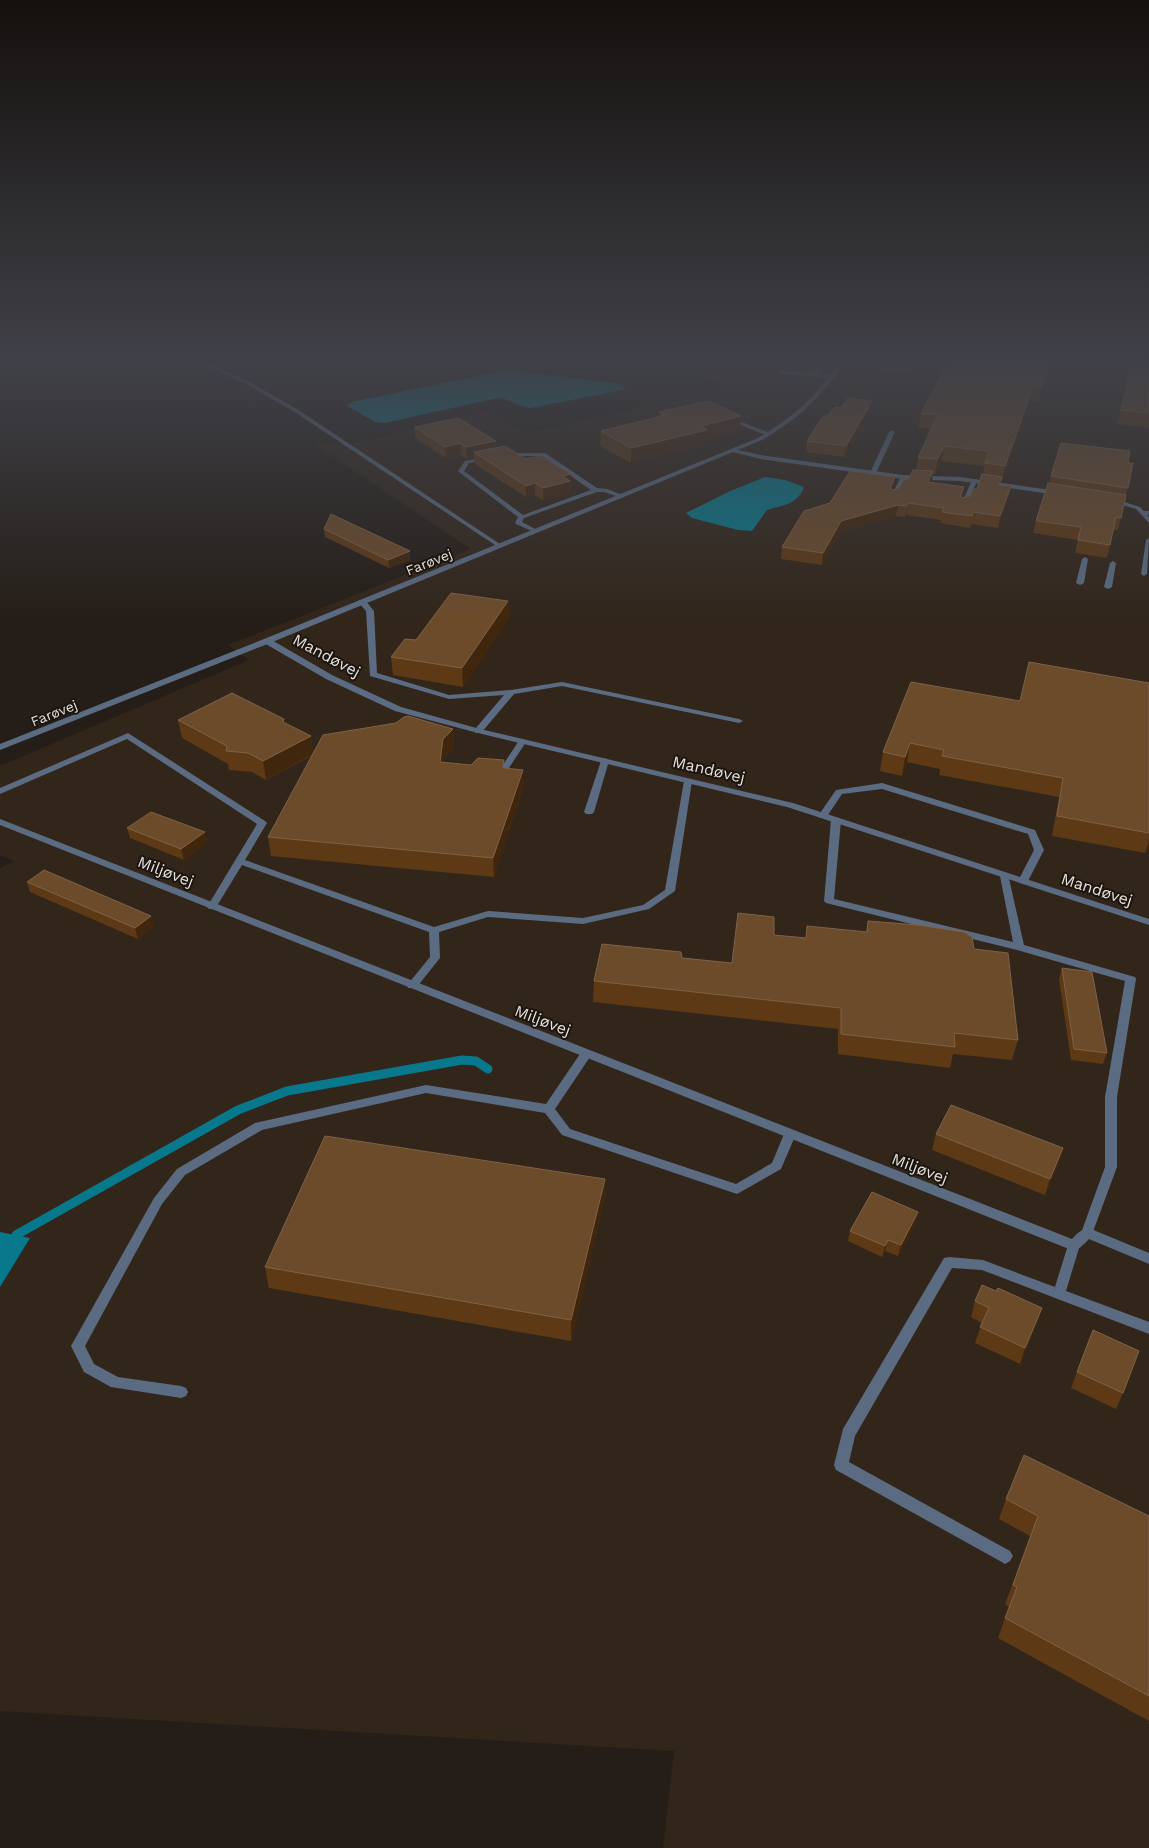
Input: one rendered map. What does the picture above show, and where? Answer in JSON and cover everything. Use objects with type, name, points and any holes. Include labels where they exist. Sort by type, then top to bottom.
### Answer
[{"type":"street","points":[[353,448],[500,546]]},
{"type":"street","name":"Farøvej","points":[[0,748],[740,448]]},
{"type":"street","points":[[873,473],[884,448]]},
{"type":"street","points":[[734,451],[761,458],[903,477],[974,481],[1062,493]]},
{"type":"street","points":[[522,517],[461,472],[467,462],[511,453],[543,454],[596,490]]},
{"type":"street","points":[[893,499],[903,477]]},
{"type":"street","points":[[963,507],[974,481]]},
{"type":"street","points":[[536,531],[518,523],[522,517],[596,490],[605,490],[622,496]]},
{"type":"street","points":[[1107,500],[1138,508],[1146,513],[1149,521]]},
{"type":"street","points":[[1144,574],[1149,540]]},
{"type":"street","points":[[1080,583],[1085,559]]},
{"type":"street","points":[[1108,587],[1112,563]]},
{"type":"street","points":[[362,602],[370,612],[373,674],[449,697],[511,692],[562,684],[739,721]]},
{"type":"street","name":"Mandøvej","points":[[267,641],[329,677],[398,709],[522,742],[790,805],[1149,922]]},
{"type":"street","points":[[478,731],[511,692]]},
{"type":"street","points":[[0,791],[128,736],[262,823],[212,907]]},
{"type":"street","points":[[501,774],[522,742]]},
{"type":"street","points":[[589,812],[605,762]]},
{"type":"street","points":[[239,862],[434,930],[488,914],[583,921],[646,907],[670,891],[688,781]]},
{"type":"street","points":[[823,816],[839,792],[882,786],[1032,832],[1038,850],[1023,882]]},
{"type":"street","points":[[836,820],[828,901],[1019,948],[1131,979],[1111,1097],[1111,1167],[1087,1233],[1074,1246],[1059,1294]]},
{"type":"street","name":"Miljøvej","points":[[0,822],[1074,1246]]},
{"type":"street","points":[[1005,876],[1019,948]]},
{"type":"street","points":[[412,986],[435,958],[434,930]]},
{"type":"street","points":[[549,1109],[586,1054]]},
{"type":"street","points":[[181,1392],[116,1383],[89,1368],[78,1346],[158,1201],[181,1172],[259,1126],[426,1089],[549,1109],[566,1132],[737,1189],[777,1166],[790,1134]]},
{"type":"street","points":[[1087,1233],[1149,1258]]},
{"type":"street","points":[[1005,1556],[841,1465],[848,1434],[949,1262],[984,1265],[1149,1328]]},
{"type":"shaded area","points":[[320,448],[1149,448],[1149,1848],[663,1848],[674,1751],[0,1711],[0,868],[14,861],[0,855],[0,766],[249,660],[228,645],[471,549]]},
{"type":"water","points":[[765,477],[785,480],[804,487],[793,501],[767,510],[752,531],[738,530],[692,518],[686,513],[730,491]]},
{"type":"water","points":[[0,1232],[30,1238],[0,1287]]},
{"type":"building","points":[[493,448],[509,448],[526,459],[540,456],[571,474],[562,476],[570,481],[543,488],[535,483],[526,486],[474,452]]},
{"type":"building","points":[[922,448],[943,448],[938,459],[918,458]]},
{"type":"building","points":[[964,448],[1011,448],[1005,466],[985,463],[989,451]]},
{"type":"building","points":[[1059,448],[1106,448],[1130,451],[1128,463],[1133,463],[1128,488],[1051,476]]},
{"type":"building","points":[[913,470],[933,471],[928,482],[964,487],[960,496],[963,498],[970,496],[973,489],[977,489],[982,474],[1002,477],[999,485],[1011,486],[1000,516],[973,512],[972,516],[942,512],[944,508],[908,503],[907,506],[898,505],[841,521],[823,553],[782,547],[804,511],[830,503],[850,471],[895,477],[890,488],[893,490],[899,488],[904,479],[909,479]]},
{"type":"building","points":[[1048,483],[1126,495],[1121,518],[1116,517],[1110,545],[1078,540],[1081,527],[1036,521]]},
{"type":"building","points":[[331,514],[410,551],[388,560],[324,529]]},
{"type":"building","points":[[451,593],[508,601],[462,668],[391,657],[405,639],[416,640]]},
{"type":"building","points":[[1029,662],[1149,683],[1149,833],[1057,816],[1063,778],[942,756],[944,750],[910,743],[905,757],[883,752],[911,682],[1020,701]]},
{"type":"building","points":[[232,693],[284,719],[283,722],[311,736],[263,761],[248,753],[226,751],[227,746],[178,720]]},
{"type":"building","points":[[408,716],[453,729],[443,739],[440,762],[471,765],[478,758],[504,760],[503,768],[523,770],[493,858],[268,837],[323,735],[396,723]]},
{"type":"building","points":[[151,812],[205,832],[181,849],[127,828]]},
{"type":"building","points":[[44,870],[151,916],[135,928],[27,882]]},
{"type":"building","points":[[738,913],[774,917],[774,935],[806,938],[807,926],[867,932],[868,921],[918,925],[964,932],[972,937],[974,949],[1008,953],[1018,1040],[954,1033],[955,1047],[841,1034],[841,1008],[594,981],[602,944],[681,952],[682,958],[732,963]]},
{"type":"building","points":[[1062,968],[1092,972],[1107,1053],[1074,1049]]},
{"type":"building","points":[[951,1105],[1063,1148],[1050,1179],[936,1134]]},
{"type":"building","points":[[325,1136],[605,1179],[571,1320],[265,1267]]},
{"type":"building","points":[[872,1192],[918,1212],[901,1245],[888,1240],[885,1246],[850,1231]]},
{"type":"building","points":[[982,1285],[996,1291],[998,1288],[1042,1308],[1025,1348],[980,1327],[989,1308],[975,1301]]},
{"type":"building","points":[[1093,1330],[1139,1351],[1123,1393],[1077,1372]]},
{"type":"building","points":[[1024,1455],[1149,1516],[1149,1696],[1005,1618],[1017,1587],[1013,1585],[1038,1516],[1006,1499]]},
{"type":"waterway","points":[[16,1235],[238,1110],[287,1091],[462,1060],[476,1061],[488,1069]]}]
